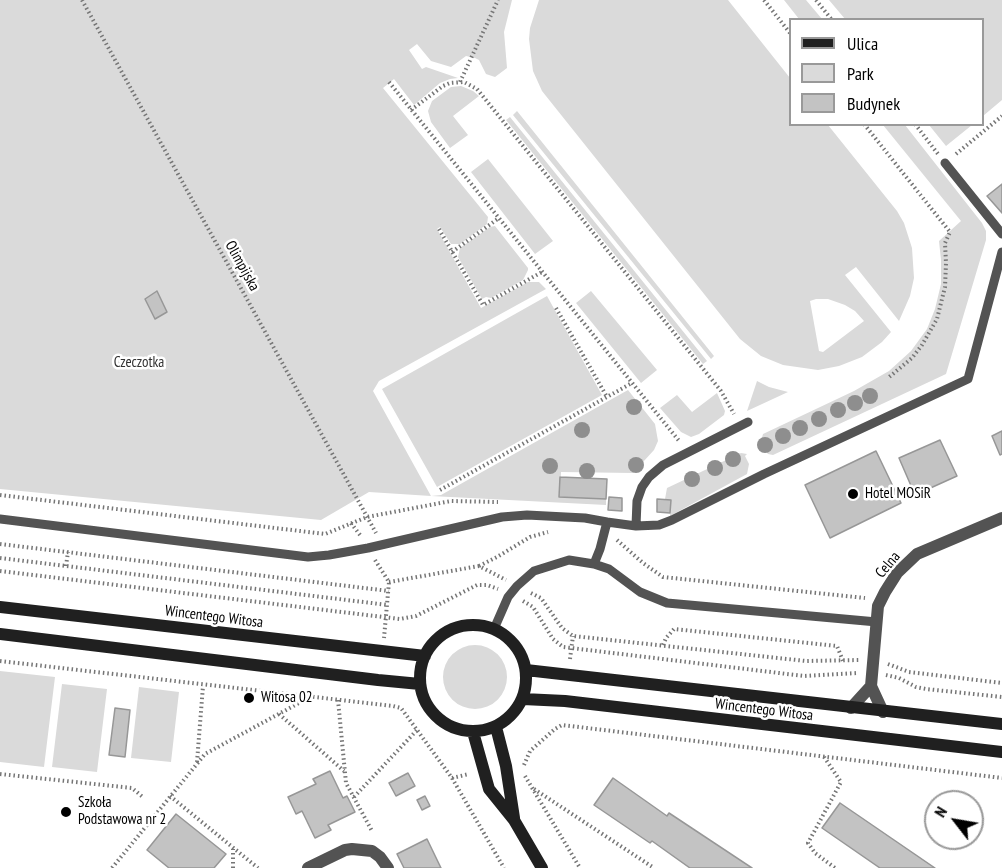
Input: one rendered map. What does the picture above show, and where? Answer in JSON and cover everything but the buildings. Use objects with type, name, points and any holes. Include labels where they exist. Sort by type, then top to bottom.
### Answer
[{"type":"main road","name":"Wincentego Witosa","points":[[0,607],[382,653],[425,656]]},
{"type":"main road","points":[[478,625],[494,629],[509,639],[520,653],[526,670],[523,699],[512,715],[496,727],[473,732],[454,728],[438,718],[426,702],[420,684],[425,656],[446,632],[462,626],[478,625]]},
{"type":"main road","points":[[0,634],[420,684]]},
{"type":"main road","name":"Wincentego Witosa","points":[[526,670],[1002,724]]},
{"type":"main road","name":"Wincentego Witosa","points":[[523,699],[565,701],[1002,752]]},
{"type":"main road","points":[[496,727],[506,766],[514,820]]},
{"type":"main road","points":[[473,732],[489,789],[514,820],[542,868]]},
{"type":"street","name":"Celna","points":[[871,687],[878,606],[897,573],[916,554],[1002,518]]},
{"type":"street","points":[[851,708],[871,687],[883,712]]},
{"type":"street","points":[[308,868],[345,850],[362,849],[372,851],[388,868]]},
{"type":"lane","points":[[945,163],[1002,234]]},
{"type":"lane","points":[[0,519],[308,557],[368,548],[502,517],[527,515],[585,518],[636,526],[659,525],[968,379],[1002,252]]},
{"type":"lane","points":[[636,526],[637,501],[649,477],[663,465],[744,424]]},
{"type":"lane","points":[[594,564],[607,522]]},
{"type":"lane","points":[[494,629],[508,597],[517,586],[534,571],[569,560],[609,569],[640,592],[667,603],[876,622]]},
{"type":"path","name":"Olimpijska","points":[[82,0],[382,543]]},
{"type":"path","points":[[460,82],[498,0]]},
{"type":"path","points":[[764,0],[789,32]]},
{"type":"path","points":[[816,0],[830,18]]},
{"type":"path","points":[[389,82],[688,452]]},
{"type":"path","points":[[411,110],[443,86],[460,82],[477,89],[721,391],[744,424]]},
{"type":"path","points":[[917,126],[945,163],[1002,116]]},
{"type":"path","points":[[866,126],[950,232],[945,243],[945,287],[936,319],[912,358],[888,378]]},
{"type":"path","points":[[452,252],[499,218]]},
{"type":"path","points":[[439,229],[483,305],[542,272]]},
{"type":"path","points":[[556,308],[607,397]]},
{"type":"path","points":[[440,490],[632,383]]},
{"type":"path","points":[[0,495],[325,534],[367,517],[451,501],[508,502]]},
{"type":"path","points":[[351,523],[389,582],[382,653]]},
{"type":"path","points":[[389,582],[479,566],[530,537],[553,532]]},
{"type":"path","points":[[604,535],[618,540],[643,563],[663,577],[854,598],[865,598],[876,586],[885,592]]},
{"type":"path","points":[[0,544],[389,591]]},
{"type":"path","points":[[66,566],[68,552]]},
{"type":"path","points":[[0,558],[388,605]]},
{"type":"path","points":[[479,566],[541,598],[568,634],[806,661],[883,662],[909,672],[1002,683]]},
{"type":"path","points":[[663,645],[674,629],[837,646],[843,661]]},
{"type":"path","points":[[0,661],[401,708],[452,778],[504,868]]},
{"type":"path","points":[[374,704],[378,680]]},
{"type":"path","points":[[197,763],[203,685]]},
{"type":"path","points":[[112,868],[205,754],[311,696]]},
{"type":"path","points":[[338,700],[346,783],[372,831]]},
{"type":"path","points":[[279,714],[345,772]]},
{"type":"path","points":[[580,868],[525,776],[523,763],[527,756],[562,725],[1002,778]]},
{"type":"path","points":[[354,798],[417,729]]},
{"type":"path","points":[[824,757],[841,782],[808,843],[815,853],[835,868]]},
{"type":"path","points":[[0,774],[132,788],[144,798]]},
{"type":"path","points":[[531,786],[654,868]]},
{"type":"path","points":[[170,796],[258,868]]},
{"type":"path","points":[[233,849],[233,868]]},
{"type":"green space","name":"Czeczotka","points":[[0,0],[512,0],[504,32],[507,68],[495,77],[486,74],[479,60],[475,58],[466,56],[451,67],[431,61],[417,44],[409,50],[422,69],[426,67],[458,78],[440,83],[414,105],[394,79],[383,88],[488,217],[487,224],[460,244],[451,244],[440,227],[437,229],[481,308],[528,282],[539,282],[546,289],[379,381],[373,391],[431,496],[369,492],[321,520],[0,489]]},
{"type":"green space","points":[[539,0],[728,0],[789,77],[789,126],[829,126],[897,211],[904,223],[912,248],[914,278],[910,296],[899,321],[856,267],[845,275],[891,332],[862,357],[839,366],[818,370],[783,365],[761,356],[740,339],[542,91],[533,71],[529,39]],"holes":[[[828,299],[855,311],[864,321],[823,352],[819,351],[810,301]]]},
{"type":"green space","points":[[784,0],[806,0],[821,18],[798,18]]},
{"type":"green space","points":[[829,0],[1002,0],[1002,100],[984,115],[984,18],[844,18]]},
{"type":"green space","points":[[461,86],[479,96],[453,116],[468,135],[450,148],[431,122],[428,111],[432,101],[451,87]]},
{"type":"green space","points":[[517,111],[714,356],[711,359],[513,115]]},
{"type":"green space","points":[[510,117],[707,361],[703,364],[506,120]]},
{"type":"green space","points":[[884,126],[906,126],[986,231],[986,240],[946,374],[773,455],[768,454],[760,445],[763,434],[854,391],[889,371],[911,351],[927,329],[935,309],[941,284],[939,241],[961,221]]},
{"type":"green space","points":[[930,126],[971,126],[946,146]]},
{"type":"green space","points":[[488,159],[553,241],[535,254],[471,172]]},
{"type":"green space","points":[[495,226],[528,270],[523,280],[491,298],[482,299],[458,257],[460,248],[490,227]]},
{"type":"green space","points":[[591,291],[657,370],[641,383],[576,303]]},
{"type":"green space","points":[[547,296],[602,395],[437,487],[382,389]]},
{"type":"green space","points":[[757,381],[769,387],[788,392],[747,411]]},
{"type":"green space","points":[[628,390],[655,424],[658,441],[654,450],[633,473],[561,472],[560,497],[606,499],[606,505],[431,496],[441,495]]},
{"type":"green space","points":[[717,393],[725,411],[724,415],[699,434],[691,437],[681,432],[660,408],[677,395],[692,412]]},
{"type":"green space","points":[[741,453],[747,454],[745,456],[749,464],[747,474],[670,516],[671,500],[665,499],[667,488]]},
{"type":"green space","points":[[469,645],[481,645],[498,654],[505,665],[507,677],[505,689],[498,700],[481,709],[469,709],[457,704],[448,695],[443,683],[443,671],[448,659],[457,650]]},
{"type":"green space","points":[[0,671],[55,677],[44,767],[0,762]]},
{"type":"green space","points":[[62,684],[107,689],[97,772],[52,767]]},
{"type":"green space","points":[[139,687],[179,692],[171,762],[131,758]]},
{"type":"place","name":"Hotel MOSiR","points":[[853,494]]},
{"type":"place","name":"Witosa 02","points":[[249,698]]},
{"type":"place","name":"Szkoła Podstawowa nr 2","points":[[66,812]]}]
